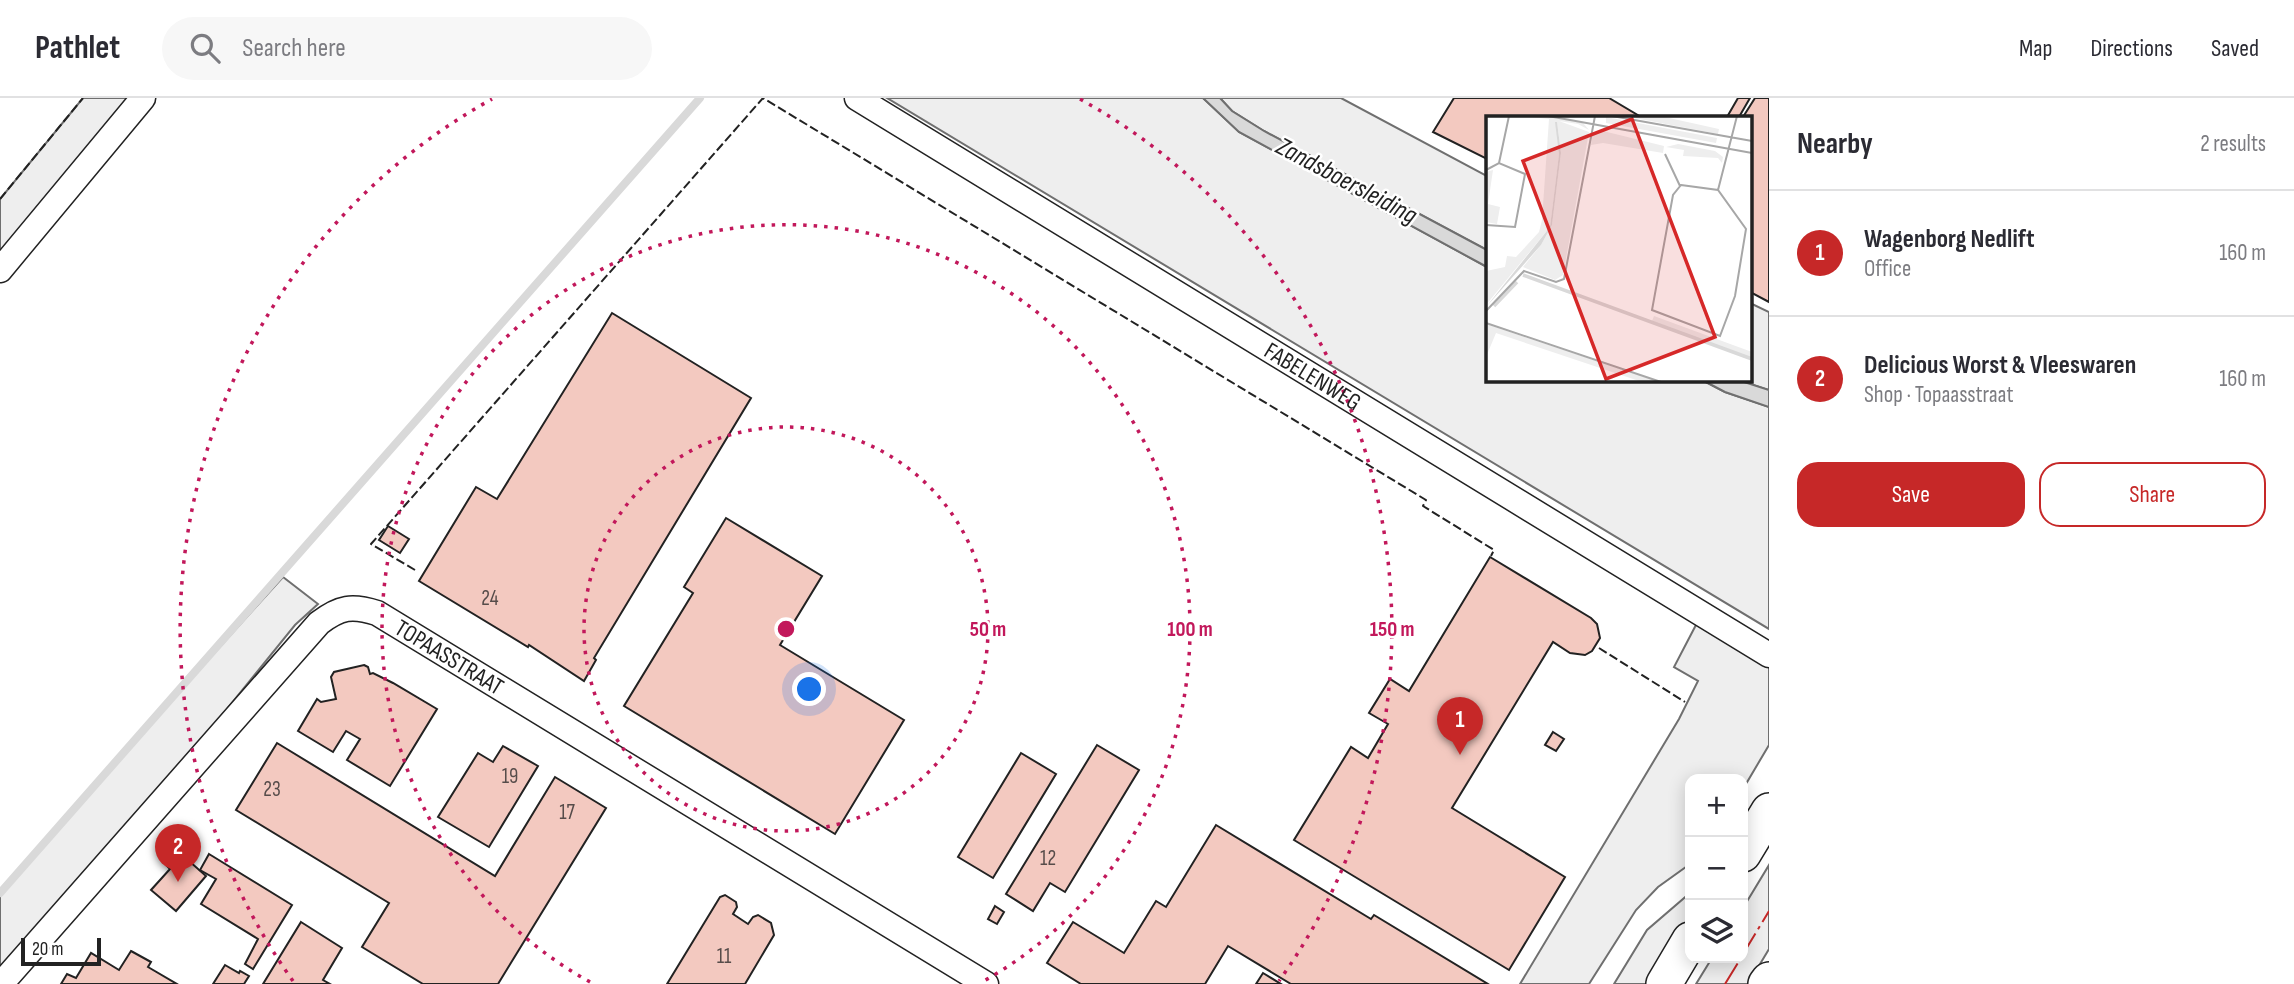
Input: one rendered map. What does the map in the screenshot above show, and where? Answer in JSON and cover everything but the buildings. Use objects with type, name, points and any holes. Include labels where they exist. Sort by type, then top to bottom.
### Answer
[{"type":"main road","points":[[1748,846],[1769,811]]},
{"type":"main road","points":[[1664,984],[1685,948]]},
{"type":"street","points":[[0,270],[143,98]]},
{"type":"street","name":"FABELENWEG","points":[[857,98],[1769,654]]},
{"type":"street","name":"TOPAASSTRAAT","points":[[1,984],[319,623],[332,613],[348,608],[362,608],[389,620],[986,984]]},
{"type":"shaded area","points":[[83,98],[136,98],[0,261],[0,199]]},
{"type":"shaded area","points":[[887,98],[1203,98],[1239,132],[1486,266],[1486,382],[1706,382],[1725,392],[1769,407],[1769,629]]},
{"type":"shaded area","points":[[1220,98],[1341,98],[1486,175],[1486,249],[1264,131],[1232,111]]},
{"type":"shaded area","points":[[1752,304],[1769,312],[1769,390],[1744,382],[1752,382]]},
{"type":"shaded area","points":[[283,577],[318,604],[295,625],[206,735],[0,973],[0,895]]},
{"type":"shaded area","points":[[1697,623],[1769,666],[1769,745],[1748,781],[1748,774],[1685,774],[1685,868],[1658,887],[1636,910],[1589,984],[1520,984],[1679,719],[1698,681],[1674,667]]},
{"type":"shaded area","points":[[1769,865],[1769,949],[1748,984],[1696,984],[1709,963],[1748,963],[1748,900]]},
{"type":"shaded area","points":[[1685,897],[1685,943],[1660,984],[1614,984],[1647,930]]},
{"type":"water","name":"Zandsboersleiding","points":[[1203,98],[1220,98],[1232,111],[1264,131],[1486,249],[1486,266],[1239,132]]},
{"type":"water","points":[[1706,382],[1744,382],[1769,390],[1769,407],[1725,392]]},
{"type":"waterway","points":[[0,893],[700,98]]},
{"type":"fence","points":[[0,199],[83,98]]},
{"type":"fence","points":[[415,570],[371,544],[763,98],[1426,500],[1423,506],[1494,550],[1491,556]]},
{"type":"fence","points":[[1599,648],[1685,702]]},
{"type":"power","points":[[1748,946],[1769,911]]},
{"type":"power","points":[[1725,984],[1738,963]]},
{"type":"place","name":"Wagenborg Nedlift","points":[[1460,755]]},
{"type":"place","name":"Delicious Worst & Vleeswaren","points":[[178,882]]}]
